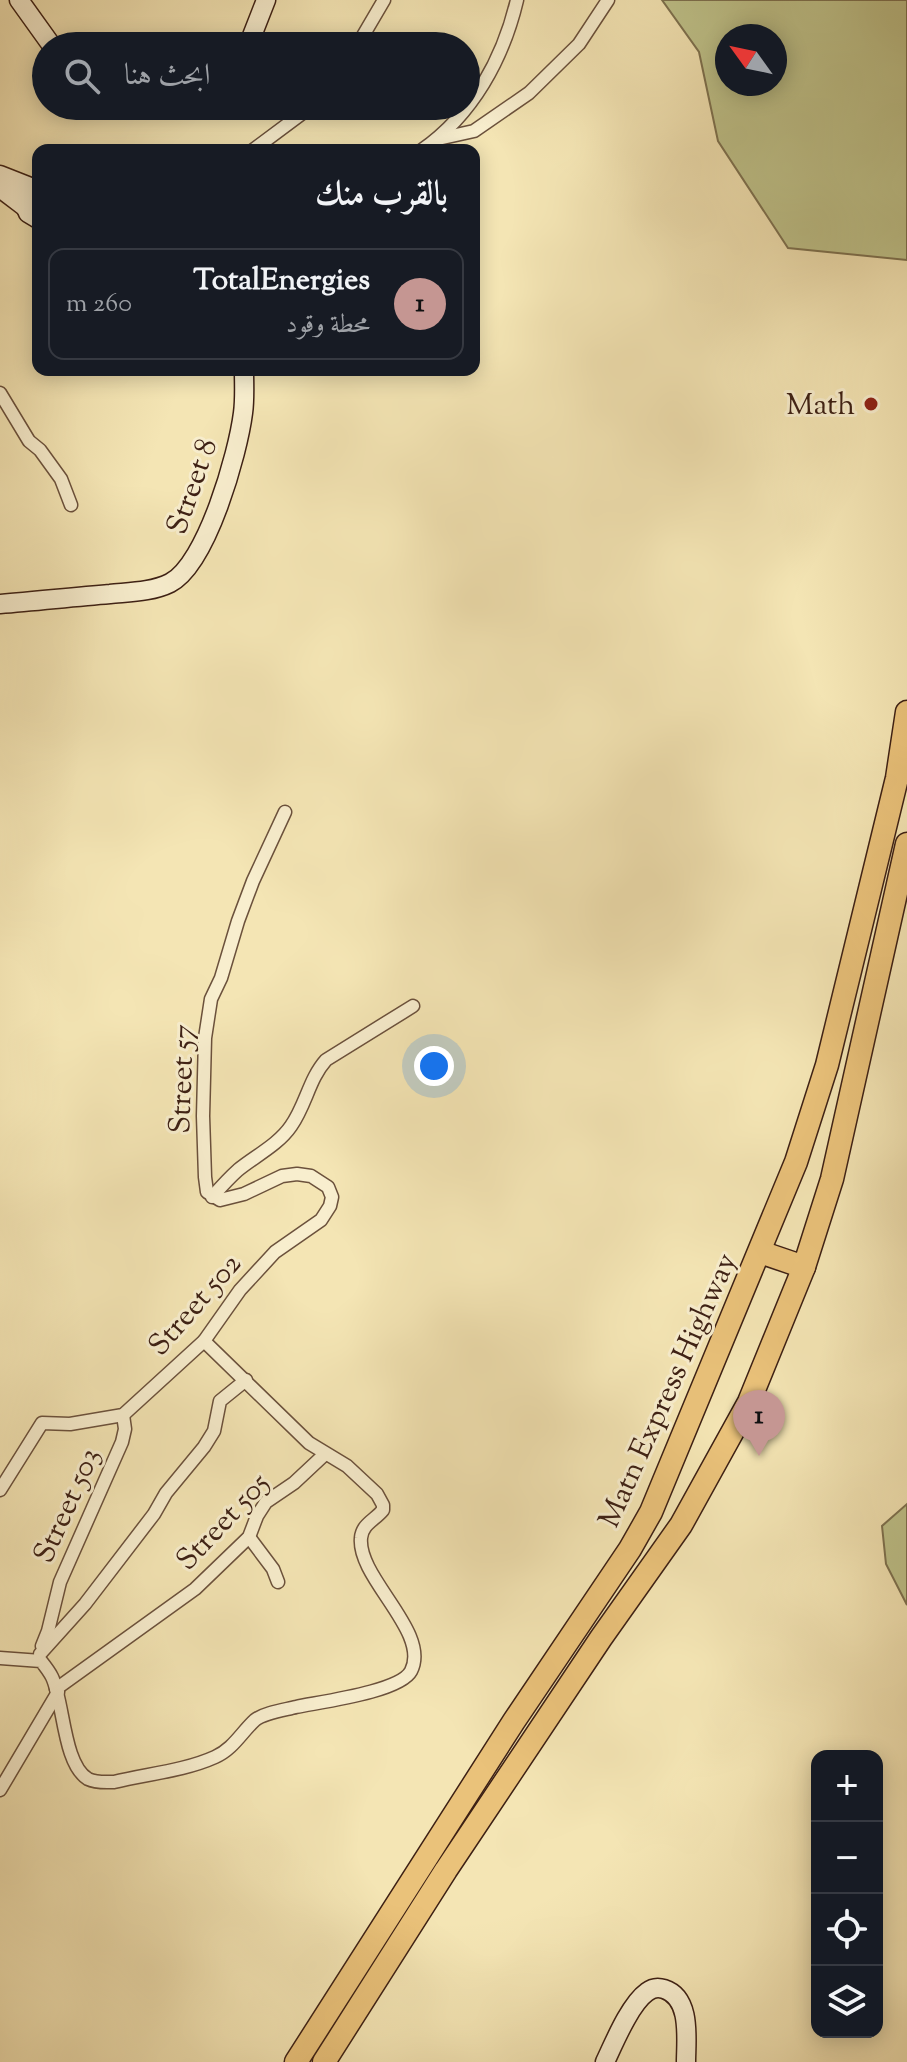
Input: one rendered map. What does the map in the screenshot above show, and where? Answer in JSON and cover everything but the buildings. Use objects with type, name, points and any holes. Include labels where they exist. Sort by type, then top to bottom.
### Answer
[{"type":"highway","name":"Matn Express Highway","points":[[296,2062],[514,1721],[630,1549],[662,1486],[796,1162],[827,1065],[897,778],[907,712]]},
{"type":"highway","name":"Matn Express Highway","points":[[324,2062],[455,1857],[592,1651],[681,1525],[749,1402],[804,1267],[832,1179],[907,844]]},
{"type":"highway","points":[[760,1252],[804,1267]]},
{"type":"street","points":[[19,0],[42,32]]},
{"type":"street","points":[[253,32],[266,0]]},
{"type":"street","points":[[365,32],[384,0]]},
{"type":"street","points":[[480,90],[489,78],[504,43],[517,0]]},
{"type":"street","points":[[438,139],[474,131],[529,93],[579,44],[608,0]]},
{"type":"street","points":[[480,110],[492,118]]},
{"type":"street","points":[[261,144],[293,120]]},
{"type":"street","points":[[431,144],[455,120]]},
{"type":"street","points":[[0,175],[32,186]]},
{"type":"street","points":[[0,188],[31,213]]},
{"type":"street","points":[[31,213],[24,199],[32,191]]},
{"type":"street","name":"Street 8","points":[[0,604],[143,590],[168,584],[181,576],[195,559],[206,537],[227,481],[243,414],[244,376]]},
{"type":"street","points":[[0,393],[29,441],[40,450],[61,479],[71,505]]},
{"type":"street","name":"Street 57","points":[[212,1197],[207,1192],[205,1177],[203,1116],[205,1038],[211,999],[253,881],[285,812]]},
{"type":"street","points":[[212,1197],[237,1171],[291,1127],[316,1072],[326,1060],[413,1006]]},
{"type":"street","name":"Street 502","points":[[123,1415],[204,1341],[259,1268],[275,1252],[321,1220],[332,1197],[328,1187],[311,1176],[297,1174],[282,1176],[228,1200],[212,1197]]},
{"type":"street","points":[[40,1658],[57,1691],[75,1762],[89,1779],[114,1782],[215,1757],[231,1747],[258,1718],[356,1696],[406,1678],[414,1662],[413,1652],[397,1611],[373,1578],[362,1546],[363,1530],[380,1515],[383,1505],[377,1494],[347,1466],[309,1443],[204,1341]]},
{"type":"street","points":[[40,1658],[204,1447],[214,1431],[220,1401],[246,1380]]},
{"type":"street","points":[[0,1490],[42,1423],[70,1424],[123,1415]]},
{"type":"street","name":"Street 503","points":[[40,1658],[60,1582],[122,1442],[125,1429],[123,1415]]},
{"type":"street","name":"Street 505","points":[[57,1691],[195,1589],[249,1537],[266,1502],[294,1483],[325,1454]]},
{"type":"street","points":[[249,1537],[273,1569],[278,1582]]},
{"type":"street","points":[[0,1658],[40,1658]]},
{"type":"street","points":[[0,1790],[57,1691]]},
{"type":"street","points":[[605,2062],[637,2001],[649,1990],[658,1988],[675,1995],[684,2013],[686,2062]]},
{"type":"green space","points":[[662,0],[907,0],[907,260],[788,248],[718,141],[699,52]]},
{"type":"green space","points":[[907,1504],[907,1605],[886,1564],[882,1526]]},
{"type":"place","name":"Math","points":[[871,404]]},
{"type":"place","name":"TotalEnergies","points":[[759,1456]]}]
